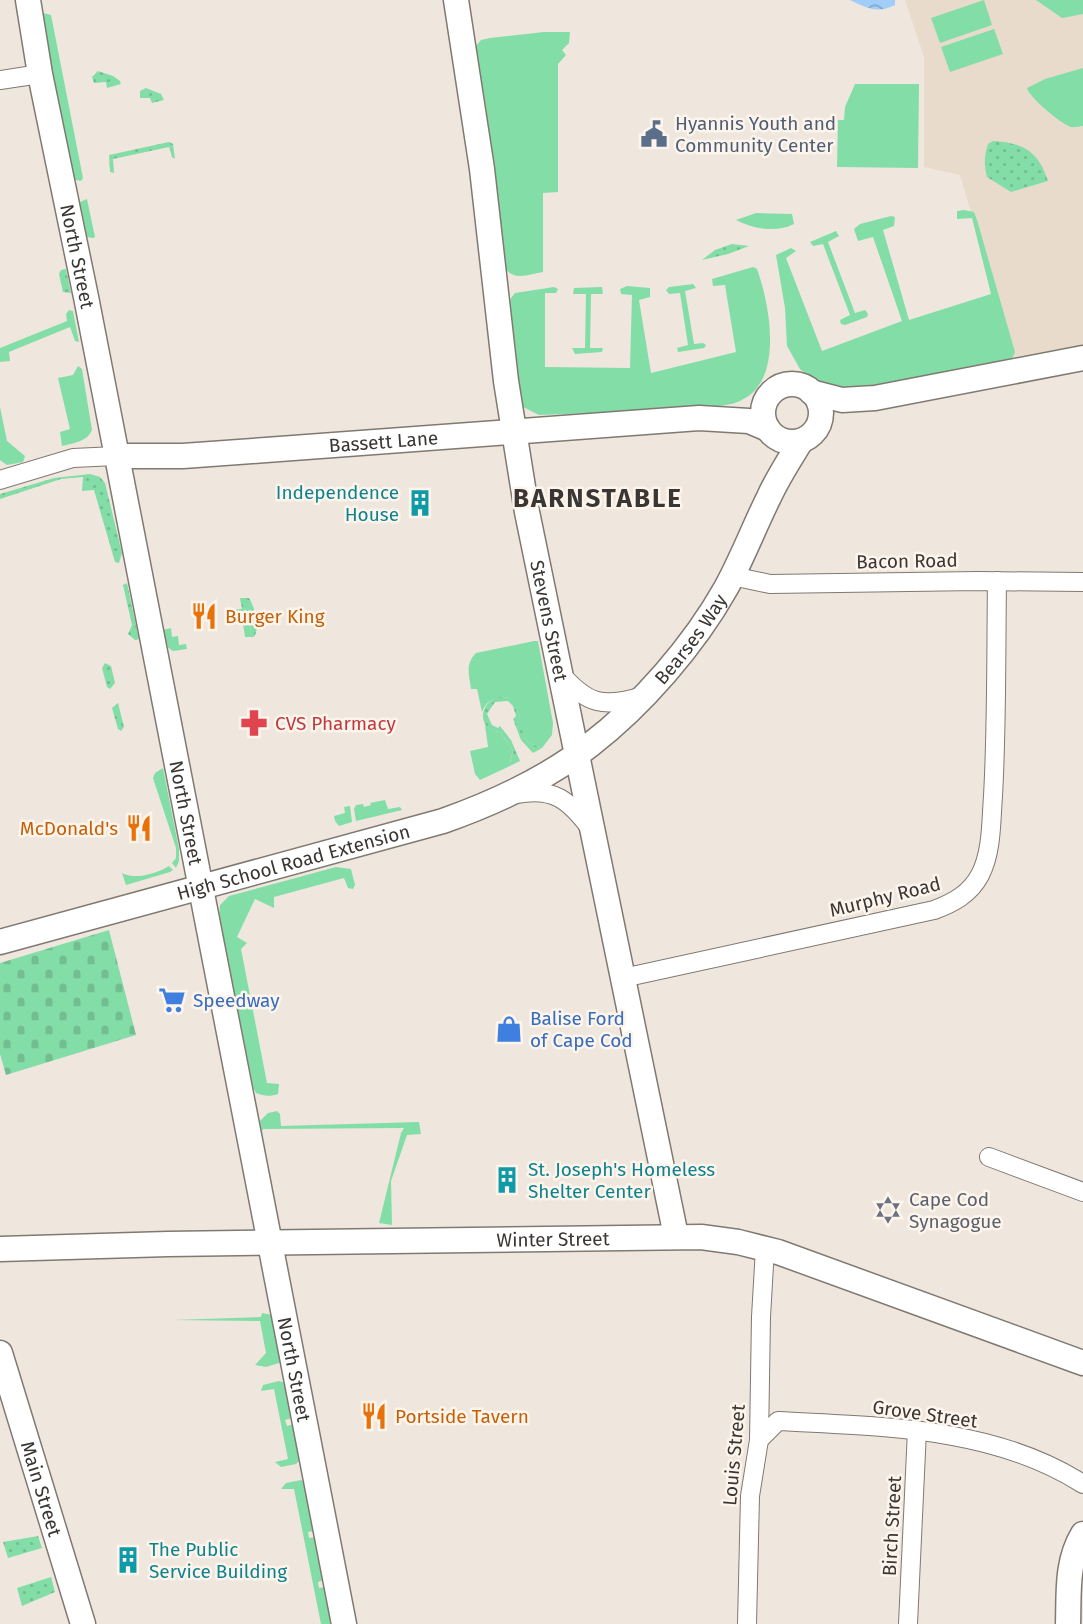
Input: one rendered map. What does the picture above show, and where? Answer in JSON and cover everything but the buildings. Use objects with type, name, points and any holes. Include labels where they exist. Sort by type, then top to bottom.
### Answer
[{"type":"street","name":"North Street","points":[[28,0],[40,74],[344,1624]]},
{"type":"street","name":"Stevens Street","points":[[456,0],[482,169],[506,382],[532,538],[676,1236]]},
{"type":"street","points":[[0,80],[40,74]]},
{"type":"street","points":[[699,418],[752,408],[783,386],[800,386],[811,392],[842,400],[875,398],[1083,358]]},
{"type":"street","points":[[791,434],[820,412],[811,392]]},
{"type":"street","points":[[791,434],[843,409],[875,398]]},
{"type":"street","points":[[766,400],[763,415],[791,434]]},
{"type":"street","name":"Bassett Lane","points":[[0,480],[73,458],[183,456],[699,418],[749,421],[791,434]]},
{"type":"street","name":"Bearses Way","points":[[576,755],[643,696],[704,622],[732,576],[769,496],[791,434]]},
{"type":"street","name":"Bacon Road","points":[[732,576],[769,584],[1083,582]]},
{"type":"street","name":"Murphy Road","points":[[623,978],[934,910],[947,905],[974,884],[984,865],[991,825],[997,581]]},
{"type":"street","points":[[558,670],[582,694],[597,702],[620,703],[643,696]]},
{"type":"street","name":"High School Road Extension","points":[[0,942],[430,825],[503,797],[576,755]]},
{"type":"street","points":[[503,797],[528,792],[554,795],[571,805],[592,831]]},
{"type":"street","points":[[989,1157],[1083,1192]]},
{"type":"street","name":"Winter Street","points":[[0,1249],[676,1236],[724,1240],[765,1248],[843,1274],[1083,1363]]},
{"type":"street","name":"Louis Street","points":[[747,1624],[750,1496],[759,1440],[765,1248]]},
{"type":"street","name":"Main Street","points":[[0,1353],[7,1401],[83,1624]]},
{"type":"street","name":"Grove Street","points":[[759,1440],[778,1421],[917,1430],[967,1439],[1025,1455],[1083,1484]]},
{"type":"street","name":"Birch Street","points":[[908,1624],[917,1430]]},
{"type":"street","points":[[1068,1624],[1070,1567],[1074,1550],[1083,1535]]},
{"type":"shaded area","points":[[905,0],[1083,0],[1083,348],[1015,362],[960,175],[924,167],[924,57]]},
{"type":"green space","points":[[984,0],[992,25],[940,43],[931,18]]},
{"type":"green space","points":[[1036,0],[1083,0],[1083,14],[1062,18]]},
{"type":"green space","points":[[43,13],[51,15],[83,178],[81,181],[72,179],[41,17]]},
{"type":"green space","points":[[994,29],[1003,54],[950,72],[941,47]]},
{"type":"green space","points":[[570,32],[569,43],[562,50],[566,55],[558,64],[558,192],[543,193],[543,272],[517,276],[508,272],[505,267],[475,47],[481,40],[490,38]]},
{"type":"green space","points":[[1083,68],[1083,126],[1071,127],[1046,110],[1027,88],[1045,79]]},
{"type":"green space","points":[[98,71],[113,76],[121,84],[107,88],[106,82],[94,83],[92,77]]},
{"type":"green space","points":[[855,84],[919,84],[918,168],[837,167],[838,120],[844,120],[845,107]]},
{"type":"green space","points":[[146,88],[161,94],[164,100],[152,103],[150,98],[140,98],[140,91]]},
{"type":"green space","points":[[993,141],[1028,150],[1040,162],[1048,181],[1011,192],[987,177],[986,153],[988,144]]},
{"type":"green space","points":[[169,142],[173,144],[175,159],[169,147],[113,159],[114,173],[110,172],[109,155]]},
{"type":"green space","points":[[87,199],[95,237],[93,238],[87,237],[80,202]]},
{"type":"green space","points":[[957,211],[974,212],[977,220],[1015,352],[1011,361],[849,392],[818,384],[800,369],[787,346],[785,308],[776,255],[791,248],[796,251],[786,258],[822,351],[902,321],[873,237],[858,241],[854,229],[860,224],[895,217],[894,226],[883,230],[909,320],[991,294],[972,218],[957,219]]},
{"type":"green space","points":[[756,213],[792,214],[794,224],[765,229],[736,220]]},
{"type":"green space","points":[[836,231],[839,236],[828,242],[855,313],[865,310],[868,314],[867,317],[845,325],[841,324],[840,320],[850,315],[823,244],[813,246],[810,242]]},
{"type":"green space","points":[[732,244],[749,246],[702,260],[715,250]]},
{"type":"green space","points":[[753,267],[757,269],[765,299],[770,335],[766,369],[760,384],[750,395],[719,406],[611,412],[539,415],[523,407],[509,305],[515,293],[554,287],[558,289],[556,293],[545,293],[545,367],[630,368],[632,295],[621,294],[620,289],[627,286],[650,288],[650,297],[639,300],[651,373],[736,352],[725,285],[713,286],[712,279]]},
{"type":"green space","points":[[66,269],[71,293],[63,292],[59,274]]},
{"type":"green space","points":[[693,284],[696,288],[685,291],[694,344],[706,345],[704,348],[678,352],[677,348],[688,345],[680,293],[669,294],[666,290],[669,287]]},
{"type":"green space","points":[[602,287],[603,294],[591,294],[590,348],[603,348],[602,352],[575,354],[572,348],[585,348],[586,294],[573,294],[574,288]]},
{"type":"green space","points":[[69,310],[73,311],[79,342],[75,341],[70,327],[9,352],[10,361],[0,362],[0,348],[67,321],[66,314]]},
{"type":"green space","points":[[78,366],[82,369],[92,430],[83,440],[62,446],[60,432],[70,429],[58,378],[73,375]]},
{"type":"green space","points":[[0,407],[7,441],[25,456],[23,462],[7,465],[0,460]]},
{"type":"green space","points":[[90,474],[100,477],[105,483],[122,553],[119,563],[115,562],[94,490],[82,491],[83,477],[61,479],[0,499],[0,494],[54,478]]},
{"type":"green space","points":[[127,583],[139,639],[135,640],[128,634],[132,625],[123,585]]},
{"type":"green space","points":[[240,598],[249,598],[253,607],[257,623],[254,637],[251,634],[248,608],[242,609]]},
{"type":"green space","points":[[248,608],[251,634],[254,637],[245,637],[243,624],[237,624],[234,610]]},
{"type":"green space","points":[[171,628],[172,637],[178,636],[179,645],[186,644],[187,649],[173,651],[167,647],[163,630]]},
{"type":"green space","points":[[538,641],[553,723],[552,735],[542,748],[529,743],[517,724],[520,715],[509,698],[492,700],[482,712],[477,689],[471,689],[469,674],[470,661],[476,653]]},
{"type":"green space","points":[[105,663],[111,666],[115,683],[110,689],[102,668]]},
{"type":"green space","points":[[498,697],[509,698],[517,703],[520,715],[518,724],[529,743],[542,748],[533,753],[521,740],[513,719],[516,716],[513,706],[508,701],[495,702],[487,714],[492,725],[498,728],[500,726],[511,740],[520,761],[512,765],[510,763],[513,751],[500,732],[487,727],[484,722],[487,705]]},
{"type":"green space","points":[[118,703],[124,727],[121,731],[112,708]]},
{"type":"green space","points":[[485,725],[500,732],[513,751],[510,762],[512,765],[480,780],[475,774],[470,751],[488,747]]},
{"type":"green space","points":[[163,768],[179,849],[176,868],[172,863],[176,858],[176,848],[153,778],[155,773]]},
{"type":"green space","points":[[385,800],[388,809],[400,807],[402,810],[356,821],[356,805],[363,804],[364,807]]},
{"type":"green space","points":[[350,806],[352,822],[339,826],[334,816],[345,813],[344,807]]},
{"type":"green space","points":[[169,866],[173,870],[170,872],[126,885],[122,873],[146,875]]},
{"type":"green space","points":[[336,867],[351,869],[355,885],[353,889],[348,888],[344,878],[274,897],[274,908],[255,899],[237,937],[247,943],[241,949],[267,1083],[279,1084],[278,1094],[270,1096],[256,1093],[219,916],[220,905],[229,896]]},
{"type":"green space","points":[[109,930],[136,1035],[6,1075],[0,1054],[0,963]]},
{"type":"green space","points":[[277,1111],[280,1114],[281,1126],[419,1122],[421,1134],[407,1135],[391,1181],[392,1225],[379,1223],[404,1128],[263,1129],[272,1195],[260,1121],[268,1113]]},
{"type":"green space","points":[[262,1313],[272,1315],[282,1362],[266,1367],[255,1365],[266,1353],[260,1321],[172,1320],[261,1317]]},
{"type":"green space","points":[[279,1381],[286,1383],[293,1418],[285,1420],[287,1426],[294,1424],[302,1458],[296,1464],[281,1467],[275,1462],[288,1459],[274,1389],[261,1391],[263,1385]]},
{"type":"green space","points":[[301,1480],[304,1482],[315,1531],[308,1532],[309,1538],[317,1537],[325,1580],[318,1582],[319,1588],[326,1587],[335,1624],[321,1624],[294,1489],[281,1489],[286,1483]]},
{"type":"green space","points":[[38,1536],[42,1548],[8,1558],[3,1542]]},
{"type":"green space","points":[[51,1577],[55,1592],[22,1606],[17,1588]]},
{"type":"water","points":[[850,0],[895,0],[895,5],[877,9]]},
{"type":"place","name":"Hyannis Youth and Community Center","points":[[654,134]]},
{"type":"place","name":"Independence House","points":[[420,503]]},
{"type":"place","name":"Burger King","points":[[204,616]]},
{"type":"place","name":"CVS Pharmacy","points":[[254,723]]},
{"type":"place","name":"McDonald's","points":[[139,828]]},
{"type":"place","name":"Speedway","points":[[172,1000]]},
{"type":"place","name":"Balise Ford of Cape Cod","points":[[509,1029]]},
{"type":"place","name":"St. Joseph's Homeless Shelter Center","points":[[507,1180]]},
{"type":"place","name":"Cape Cod Synagogue","points":[[888,1210]]},
{"type":"place","name":"Portside Tavern","points":[[374,1416]]},
{"type":"place","name":"The Public Service Building","points":[[128,1560]]},
{"type":"district","name":"BARNSTABLE","points":[[598,498]]}]
